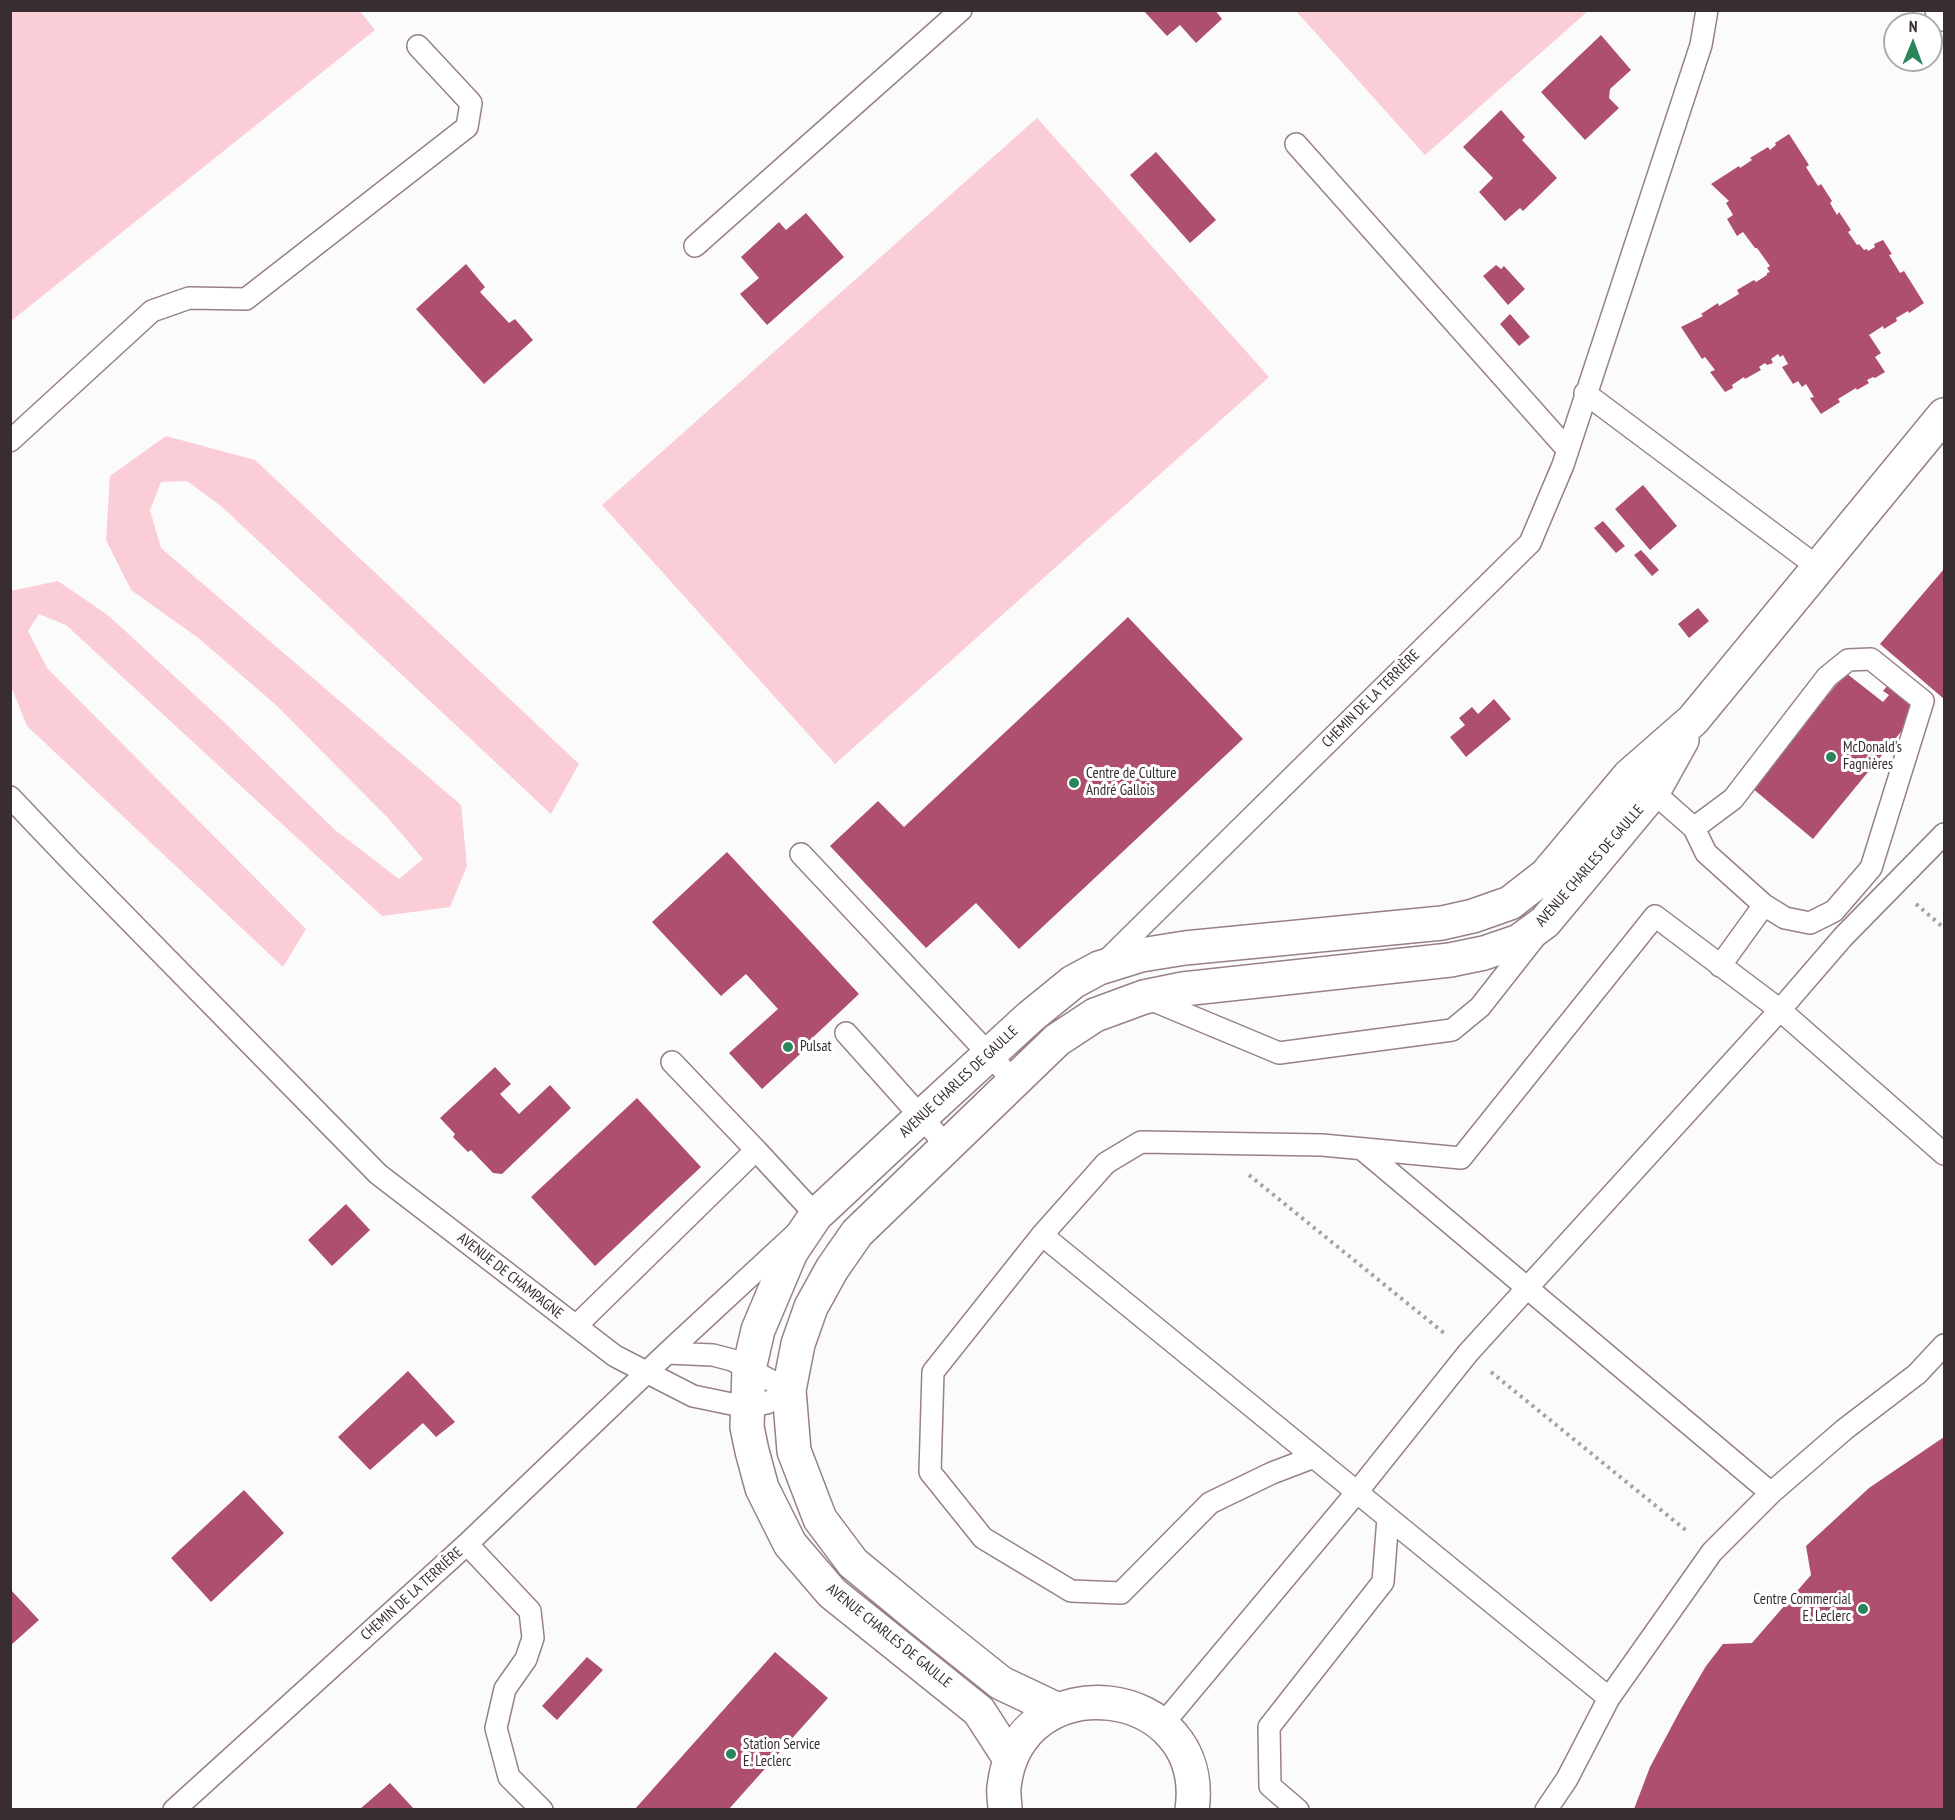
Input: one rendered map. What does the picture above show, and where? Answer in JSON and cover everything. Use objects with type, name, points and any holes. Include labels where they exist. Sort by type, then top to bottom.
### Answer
[{"type":"street","points":[[1941,10],[1944,14]]},
{"type":"street","name":"AVENUE CHARLES DE GAULLE","points":[[1058,1710],[1001,1683],[921,1619],[853,1563],[820,1519],[794,1451],[789,1390],[798,1344],[811,1307],[832,1269],[857,1233],[1014,1081],[1057,1040],[1095,1015],[1144,997],[1183,989],[1450,960],[1484,953],[1519,941],[1545,922],[1653,792],[1694,720],[1944,415]]},
{"type":"street","name":"AVENUE CHARLES DE GAULLE","points":[[1010,1759],[979,1710],[832,1593],[790,1544],[762,1488],[752,1451],[747,1407],[749,1369],[758,1330],[791,1252],[816,1215],[1030,1017],[1073,982],[1099,968],[1141,955],[1185,948],[1442,923],[1473,916],[1510,903],[1546,875],[1629,776],[1694,720]]},
{"type":"street","points":[[1005,1809],[1003,1788],[1010,1759],[1022,1739],[1038,1722],[1058,1710],[1084,1702],[1112,1702],[1138,1709],[1162,1725],[1179,1745],[1190,1770],[1193,1797],[1191,1809]]},
{"type":"lane","points":[[695,246],[962,10]]},
{"type":"lane","name":"CHEMIN DE LA TERRIÈRE","points":[[1099,968],[1530,543],[1568,449],[1701,45],[1707,10]]},
{"type":"lane","points":[[10,441],[152,311],[189,298],[246,299],[467,127],[471,103],[418,46]]},
{"type":"lane","points":[[1296,144],[1568,449]]},
{"type":"lane","points":[[1585,393],[1819,568]]},
{"type":"lane","points":[[1653,792],[1694,828],[1706,853],[1764,905],[1785,918],[1810,923],[1834,911],[1871,868],[1923,701],[1872,659],[1848,660],[1827,677],[1733,800],[1694,828]]},
{"type":"lane","name":"AVENUE DE CHAMPAGNE","points":[[10,797],[378,1174],[615,1356],[693,1396],[747,1407]]},
{"type":"lane","points":[[1162,1725],[1357,1491],[1468,1353],[1780,1010],[1843,937],[1944,834]]},
{"type":"lane","points":[[801,854],[1014,1081]]},
{"type":"lane","points":[[1720,966],[1764,905]]},
{"type":"lane","points":[[1314,1457],[1272,1473],[1210,1503],[1120,1593],[1071,1591],[983,1538],[930,1472],[933,1372],[1042,1235],[1106,1163],[1141,1142],[1322,1145],[1461,1158],[1655,916],[1780,1010],[1944,1154]]},
{"type":"lane","points":[[1144,997],[1278,1053],[1452,1030],[1480,1007],[1545,922]]},
{"type":"lane","points":[[846,1033],[947,1146]]},
{"type":"lane","points":[[672,1062],[816,1215]]},
{"type":"lane","points":[[1362,1149],[1771,1493]]},
{"type":"lane","points":[[576,1326],[756,1150]]},
{"type":"lane","name":"CHEMIN DE LA TERRIÈRE","points":[[174,1809],[466,1544],[645,1373],[816,1215]]},
{"type":"lane","points":[[1042,1235],[1609,1698]]},
{"type":"lane","points":[[1546,1809],[1567,1779],[1609,1698],[1712,1552],[1771,1493],[1845,1428],[1917,1374],[1944,1345]]},
{"type":"lane","points":[[667,1353],[713,1355],[732,1360],[789,1390]]},
{"type":"lane","points":[[747,1407],[766,1403],[789,1390]]},
{"type":"lane","points":[[1298,1809],[1270,1786],[1269,1726],[1383,1582],[1388,1518]]},
{"type":"lane","points":[[466,1544],[530,1611],[533,1638],[526,1659],[505,1689],[496,1728],[509,1777],[542,1809]]},
{"type":"shaded area","points":[[11,10],[360,11],[375,30],[11,321]]},
{"type":"shaded area","points":[[1296,11],[1588,11],[1425,155]]},
{"type":"shaded area","points":[[1037,118],[1269,377],[835,764],[602,505]]},
{"type":"shaded area","points":[[166,436],[255,460],[579,764],[551,814],[221,506],[187,481],[161,482],[150,510],[161,548],[461,805],[467,866],[450,907],[382,916],[66,625],[39,614],[28,631],[47,668],[306,929],[283,967],[27,726],[11,686],[11,591],[58,581],[109,616],[224,722],[335,830],[399,879],[423,859],[388,818],[275,704],[197,637],[131,590],[106,540],[110,476]]},
{"type":"building","points":[[1143,10],[1215,10],[1222,19],[1196,43],[1180,25],[1167,36]]},
{"type":"building","points":[[1601,35],[1631,70],[1610,89],[1609,98],[1619,108],[1585,140],[1541,92]]},
{"type":"building","points":[[1501,110],[1525,137],[1522,140],[1557,178],[1523,211],[1520,208],[1505,221],[1479,192],[1493,178],[1463,147]]},
{"type":"building","points":[[1789,134],[1809,165],[1806,167],[1818,186],[1821,184],[1832,201],[1830,203],[1837,215],[1839,212],[1851,230],[1848,232],[1857,245],[1859,244],[1868,251],[1875,247],[1874,244],[1883,240],[1900,273],[1904,271],[1924,303],[1896,318],[1897,321],[1884,329],[1883,326],[1869,335],[1881,353],[1875,357],[1885,372],[1867,380],[1869,383],[1838,399],[1840,402],[1821,414],[1810,398],[1814,397],[1806,384],[1802,387],[1798,381],[1793,384],[1782,367],[1788,364],[1783,355],[1780,357],[1778,354],[1771,359],[1773,363],[1767,365],[1765,363],[1759,367],[1761,370],[1745,379],[1744,377],[1732,385],[1733,388],[1725,392],[1710,372],[1715,370],[1705,357],[1702,359],[1681,327],[1703,316],[1701,314],[1718,303],[1719,306],[1739,294],[1737,290],[1754,280],[1756,282],[1770,272],[1767,268],[1770,266],[1743,232],[1737,236],[1727,219],[1733,215],[1726,203],[1729,201],[1711,184],[1739,166],[1740,168],[1752,160],[1750,158],[1768,147],[1770,150],[1776,145],[1775,143]]},
{"type":"building","points":[[1156,152],[1216,220],[1190,243],[1130,175]]},
{"type":"building","points":[[806,213],[844,257],[767,325],[740,294],[759,278],[741,257],[779,222],[786,230]]},
{"type":"building","points":[[466,264],[485,287],[480,292],[509,323],[515,319],[533,340],[484,384],[416,309]]},
{"type":"building","points":[[1496,265],[1501,269],[1504,266],[1525,289],[1508,305],[1483,276]]},
{"type":"building","points":[[1510,314],[1530,337],[1519,346],[1500,324]]},
{"type":"building","points":[[1643,485],[1677,526],[1650,550],[1615,509]]},
{"type":"building","points":[[1603,521],[1625,546],[1616,553],[1594,528]]},
{"type":"building","points":[[1641,550],[1659,570],[1652,576],[1634,555]]},
{"type":"building","points":[[1944,569],[1944,699],[1880,644]]},
{"type":"building","points":[[1698,608],[1709,621],[1689,638],[1678,624]]},
{"type":"building","name":"Centre de Culture André Gallois","points":[[1128,617],[1243,739],[1019,949],[976,903],[926,948],[830,846],[878,801],[904,827]]},
{"type":"building","points":[[1846,673],[1883,702],[1889,695],[1883,691],[1888,685],[1919,710],[1813,839],[1752,788]]},
{"type":"building","points":[[1494,699],[1511,719],[1466,757],[1450,737],[1465,725],[1459,718],[1472,707],[1478,714]]},
{"type":"building","points":[[727,852],[859,994],[808,1042],[811,1044],[762,1089],[729,1053],[778,1009],[746,974],[721,996],[652,922]]},
{"type":"building","points":[[495,1067],[511,1084],[500,1094],[519,1114],[550,1085],[571,1108],[502,1174],[493,1173],[471,1150],[468,1152],[453,1137],[455,1134],[440,1118]]},
{"type":"building","points":[[637,1098],[701,1167],[595,1266],[531,1197]]},
{"type":"building","points":[[346,1204],[370,1230],[332,1266],[308,1240]]},
{"type":"building","points":[[408,1371],[455,1422],[436,1437],[423,1423],[370,1470],[338,1437]]},
{"type":"building","name":"Centre Commercial E. Leclerc","points":[[1944,1437],[1944,1809],[1634,1809],[1650,1767],[1682,1707],[1706,1666],[1723,1644],[1752,1643],[1811,1575],[1806,1546],[1869,1488]]},
{"type":"building","points":[[244,1490],[284,1533],[211,1602],[171,1558]]},
{"type":"building","points":[[10,1589],[39,1620],[10,1646]]},
{"type":"building","name":"Station Service E. Leclerc","points":[[775,1652],[828,1698],[729,1809],[635,1809]]},
{"type":"building","points":[[587,1657],[603,1670],[557,1720],[542,1706]]},
{"type":"building","points":[[390,1783],[414,1809],[360,1809]]},
{"type":"place","name":"McDonald's Fagnières","points":[[1831,757]]},
{"type":"place","name":"Centre de Culture André Gallois","points":[[1074,783]]},
{"type":"place","name":"Pulsat","points":[[788,1047]]},
{"type":"place","name":"Centre Commercial E. Leclerc","points":[[1863,1609]]},
{"type":"place","name":"Station Service E. Leclerc","points":[[731,1754]]}]
